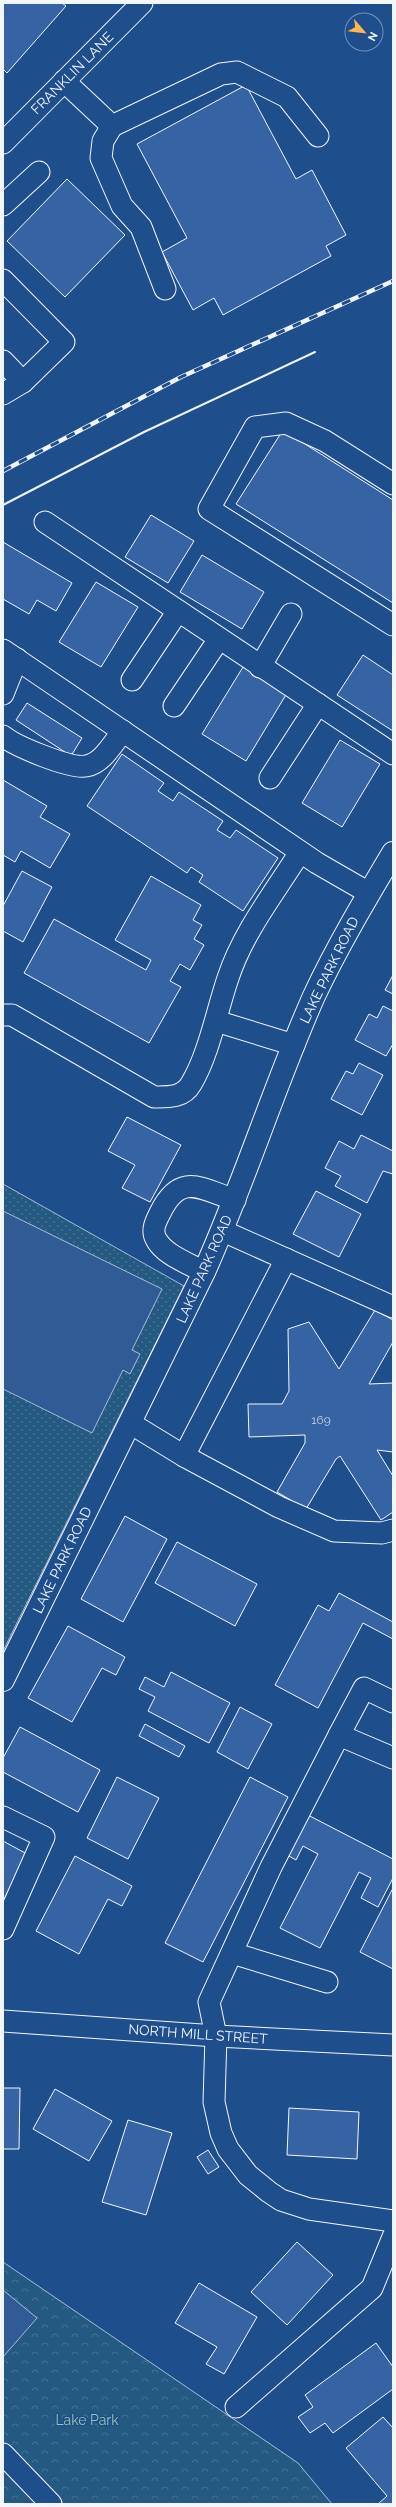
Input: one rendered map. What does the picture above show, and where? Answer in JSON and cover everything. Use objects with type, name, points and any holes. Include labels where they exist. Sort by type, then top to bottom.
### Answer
[{"type":"main road","name":"LAKE PARK ROAD","points":[[3,1680],[223,1231],[294,1045],[326,972],[369,893],[393,853]]},
{"type":"street","name":"FRANKLIN LANE","points":[[3,143],[142,3]]},
{"type":"street","points":[[165,289],[141,227],[122,206],[101,158],[103,141],[112,126],[220,74],[237,72],[287,97],[318,136]]},
{"type":"street","points":[[64,81],[112,126]]},
{"type":"street","points":[[3,205],[39,172]]},
{"type":"street","points":[[3,280],[64,342],[23,382],[3,394]]},
{"type":"street","points":[[3,361],[23,382]]},
{"type":"street","points":[[393,484],[325,441],[286,423],[255,427],[209,509],[393,625]]},
{"type":"street","points":[[44,522],[393,754]]},
{"type":"street","points":[[132,680],[178,611]]},
{"type":"street","points":[[260,667],[291,614]]},
{"type":"street","points":[[174,706],[218,639]]},
{"type":"street","points":[[3,694],[10,654],[300,852],[369,893]]},
{"type":"street","points":[[270,778],[318,704]]},
{"type":"street","points":[[3,736],[23,748],[64,763],[85,766],[102,758],[122,731]]},
{"type":"street","points":[[3,1015],[12,1015],[154,1097],[178,1096],[191,1084],[216,1021],[228,977],[253,926],[300,852]]},
{"type":"street","points":[[216,1021],[294,1045]]},
{"type":"street","points":[[204,1272],[164,1249],[156,1239],[154,1226],[165,1204],[178,1188],[184,1186],[197,1186],[234,1200]]},
{"type":"street","points":[[223,1231],[393,1307]]},
{"type":"street","points":[[184,1456],[286,1259]]},
{"type":"street","points":[[130,1423],[184,1456],[279,1507],[334,1531],[382,1533],[393,1530]]},
{"type":"street","points":[[393,1702],[364,1688],[271,1867],[209,2002],[216,2036],[213,2085],[216,2117],[228,2149],[248,2175],[269,2192],[295,2205],[393,2221]]},
{"type":"street","points":[[340,1735],[393,1758]]},
{"type":"street","points":[[3,1818],[44,1837],[3,1929]]},
{"type":"street","points":[[232,1953],[327,1982]]},
{"type":"street","name":"NORTH MILL STREET","points":[[3,2021],[216,2036],[393,2045]]},
{"type":"street","points":[[236,2407],[372,2288],[393,2237]]},
{"type":"street","points":[[3,2454],[51,2504]]},
{"type":"green space","points":[[3,1184],[184,1286],[3,1651]]},
{"type":"green space","name":"Lake Park","points":[[3,2262],[298,2463],[332,2504],[3,2504]]},
{"type":"shaded area","points":[[3,1211],[162,1289],[132,1350],[140,1354],[130,1374],[123,1370],[92,1433],[3,1389]]},
{"type":"shaded area","points":[[3,2290],[37,2318],[3,2357]]},
{"type":"building","points":[[3,3],[62,3],[66,6],[7,73],[3,69]]},
{"type":"building","points":[[246,85],[296,179],[312,170],[346,235],[326,246],[331,256],[223,315],[214,298],[193,310],[162,252],[187,238],[137,144]]},
{"type":"building","points":[[67,179],[125,235],[65,297],[7,241]]},
{"type":"building","points":[[283,430],[393,500],[393,603],[236,504]]},
{"type":"building","points":[[151,515],[194,541],[168,583],[125,557]]},
{"type":"building","points":[[3,542],[72,583],[56,611],[37,600],[29,614],[3,599]]},
{"type":"building","points":[[202,555],[264,592],[242,629],[180,592]]},
{"type":"building","points":[[96,582],[138,607],[101,667],[59,642]]},
{"type":"building","points":[[363,655],[393,675],[393,731],[337,695]]},
{"type":"building","points":[[243,667],[287,693],[246,761],[202,734]]},
{"type":"building","points":[[27,703],[82,738],[71,756],[16,720]]},
{"type":"building","points":[[340,740],[380,764],[342,827],[302,803]]},
{"type":"building","points":[[122,754],[164,783],[158,791],[173,801],[179,792],[223,821],[217,830],[230,838],[236,830],[278,858],[243,911],[199,882],[203,875],[191,867],[187,873],[87,806]]},
{"type":"building","points":[[3,780],[47,806],[40,817],[70,834],[50,868],[21,851],[15,862],[3,855]]},
{"type":"building","points":[[22,871],[52,887],[23,942],[3,931],[3,906]]},
{"type":"building","points":[[151,876],[201,905],[193,920],[202,925],[194,939],[204,945],[190,970],[180,964],[170,981],[181,987],[149,1043],[24,973],[54,919],[146,970],[151,960],[115,940]]},
{"type":"building","points":[[393,975],[393,994],[385,990]]},
{"type":"building","points":[[383,1006],[393,1011],[393,1044],[386,1056],[355,1040],[369,1014],[377,1018]]},
{"type":"building","points":[[359,1063],[383,1075],[362,1115],[331,1099],[346,1071],[353,1074]]},
{"type":"building","points":[[127,1117],[181,1145],[150,1202],[122,1188],[135,1165],[108,1151]]},
{"type":"building","points":[[361,1135],[393,1151],[393,1174],[383,1171],[367,1203],[335,1186],[341,1176],[325,1168],[339,1141],[354,1149]]},
{"type":"building","points":[[316,1191],[361,1214],[339,1257],[293,1234]]},
{"type":"building","points":[[375,1310],[393,1320],[393,1342],[369,1384],[393,1383],[393,1452],[377,1450],[393,1476],[393,1512],[381,1520],[340,1456],[336,1459],[306,1509],[277,1492],[305,1443],[305,1435],[249,1437],[248,1404],[282,1404],[289,1391],[288,1329],[309,1322],[339,1369]]},
{"type":"building","points":[[125,1516],[167,1539],[123,1622],[81,1599]]},
{"type":"building","points":[[177,1542],[257,1584],[235,1626],[155,1583]]},
{"type":"building","points":[[339,1593],[393,1622],[393,1639],[363,1623],[318,1708],[275,1685],[318,1605],[329,1611]]},
{"type":"building","points":[[68,1626],[125,1657],[116,1675],[102,1668],[72,1722],[28,1698]]},
{"type":"building","points":[[171,1672],[230,1703],[209,1743],[148,1711],[155,1697],[139,1689],[145,1677],[164,1687]]},
{"type":"building","points":[[240,1707],[272,1724],[248,1769],[217,1752]]},
{"type":"building","points":[[145,1724],[185,1746],[179,1757],[139,1736]]},
{"type":"building","points":[[20,1727],[100,1770],[78,1812],[3,1772],[3,1758]]},
{"type":"building","points":[[117,1777],[159,1798],[128,1859],[87,1838]]},
{"type":"building","points":[[250,1777],[288,1797],[203,1962],[165,1943]]},
{"type":"building","points":[[302,1812],[393,1859],[393,1878],[378,1907],[361,1898],[371,1878],[359,1872],[320,1948],[280,1928],[318,1854],[303,1846],[296,1860],[282,1852]]},
{"type":"building","points":[[3,1841],[27,1854],[3,1901]]},
{"type":"building","points":[[75,1856],[132,1886],[122,1906],[108,1899],[79,1954],[36,1931]]},
{"type":"building","points":[[393,1888],[393,1969],[360,1952]]},
{"type":"building","points":[[3,2088],[20,2088],[19,2149],[3,2149]]},
{"type":"building","points":[[55,2089],[112,2121],[89,2161],[33,2129]]},
{"type":"building","points":[[289,2108],[359,2112],[357,2159],[287,2155]]},
{"type":"building","points":[[128,2120],[172,2133],[146,2215],[102,2202]]},
{"type":"building","points":[[208,2150],[219,2167],[208,2174],[197,2157]]},
{"type":"building","points":[[297,2242],[333,2275],[287,2325],[251,2292]]},
{"type":"building","points":[[199,2283],[257,2317],[224,2374],[206,2364],[217,2347],[175,2323]]},
{"type":"building","points":[[376,2343],[393,2367],[393,2389],[333,2433],[325,2423],[310,2433],[298,2417],[313,2407],[305,2395]]},
{"type":"building","points":[[383,2417],[393,2428],[393,2504],[378,2504],[387,2496],[346,2448]]},
{"type":"railway","points":[[3,471],[181,377],[393,281]]},
{"type":"wall","points":[[3,505],[144,432],[315,352]]}]
